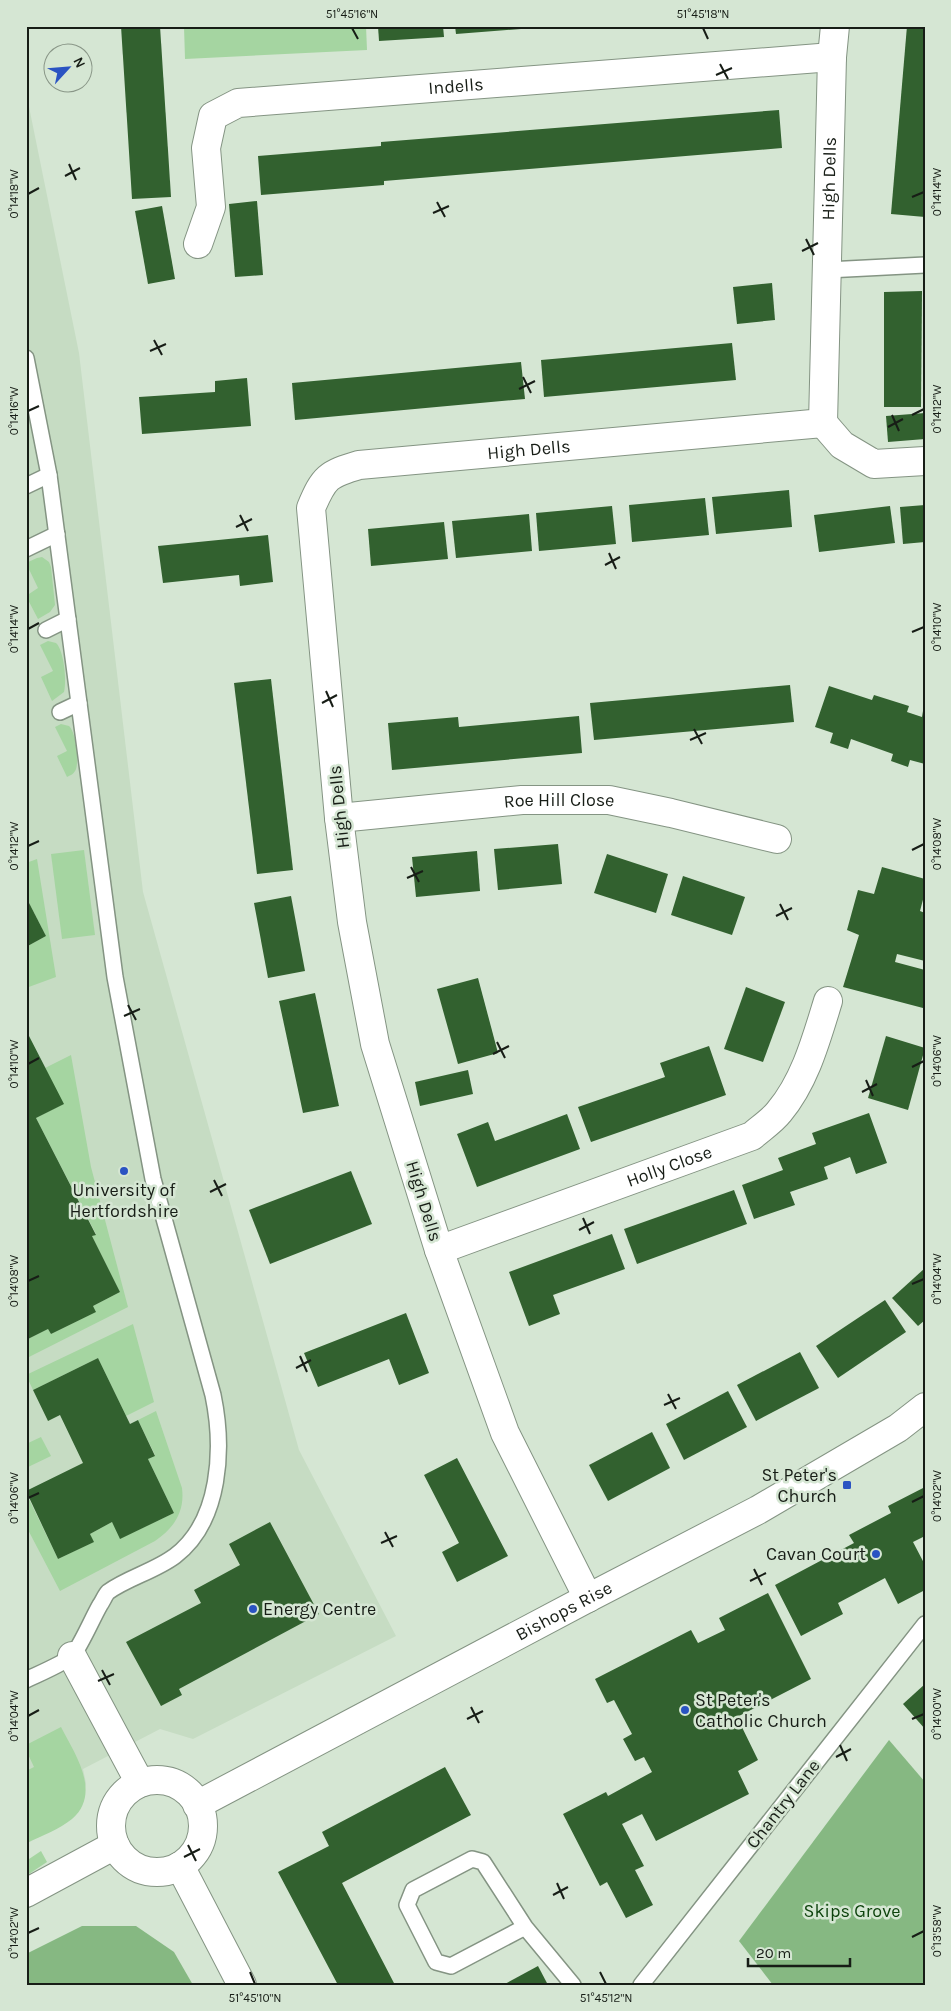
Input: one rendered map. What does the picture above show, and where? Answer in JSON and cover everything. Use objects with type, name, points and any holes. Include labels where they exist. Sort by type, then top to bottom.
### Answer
[{"type":"street","name":"High Dells","points":[[588,1598],[505,1433],[439,1250],[375,1044],[352,922],[339,818],[311,508],[319,488],[334,472],[359,465],[823,422],[832,57],[835,26]]},
{"type":"street","name":"Indells","points":[[198,244],[211,207],[206,148],[213,116],[238,103],[832,57]]},
{"type":"street","points":[[823,422],[842,445],[874,464],[925,461]]},
{"type":"street","name":"Roe Hill Close","points":[[339,818],[522,800],[609,800],[777,838]]},
{"type":"street","name":"Holly Close","points":[[439,1250],[752,1136],[778,1113],[798,1082],[814,1045],[828,1001]]},
{"type":"street","name":"Bishops Rise","points":[[197,1805],[758,1510],[898,1428],[925,1407]]},
{"type":"street","points":[[72,1656],[140,1783]]},
{"type":"street","points":[[158,1780],[171,1782],[182,1787],[194,1798],[201,1813],[201,1839],[189,1858],[180,1866],[157,1872],[144,1870],[132,1865],[122,1856],[116,1845],[111,1833],[111,1820],[114,1810],[126,1792],[140,1783],[158,1780]]},
{"type":"street","points":[[26,1893],[116,1845]]},
{"type":"street","points":[[180,1866],[242,1985]]},
{"type":"lane","points":[[827,270],[925,265]]},
{"type":"lane","points":[[26,358],[49,475],[115,977],[151,1170],[213,1395],[218,1420],[219,1446],[211,1504],[197,1533],[174,1557],[107,1593],[72,1656],[26,1680]]},
{"type":"lane","points":[[26,486],[49,475]]},
{"type":"lane","points":[[26,549],[57,534]]},
{"type":"lane","points":[[46,630],[68,619]]},
{"type":"lane","points":[[60,712],[78,703]]},
{"type":"lane","name":"Chantry Lane","points":[[641,1985],[925,1624]]},
{"type":"lane","points":[[525,1927],[451,1966],[436,1962],[407,1905],[413,1890],[472,1859],[483,1862],[525,1927],[573,1985]]},
{"type":"shaded area","name":"University of Hertfordshire","points":[[26,92],[79,353],[143,892],[299,1450],[396,1636],[193,1739],[160,1729],[83,1769],[86,1783],[80,1809],[71,1819],[26,1844]]},
{"type":"green space","points":[[184,26],[366,26],[367,50],[185,59]]},
{"type":"green space","points":[[42,557],[49,562],[51,567],[55,605],[50,612],[38,619],[26,596],[38,588],[26,563]]},
{"type":"green space","points":[[48,641],[56,643],[59,647],[65,674],[64,692],[52,701],[41,677],[53,671],[40,645]]},
{"type":"green space","points":[[61,724],[69,726],[71,729],[76,747],[76,769],[67,777],[57,756],[67,751],[55,727]]},
{"type":"green space","points":[[84,850],[95,935],[62,939],[51,854]]},
{"type":"green space","points":[[37,859],[56,977],[26,988],[26,947],[46,936],[26,897],[26,863]]},
{"type":"green space","points":[[71,1055],[91,1167],[128,1307],[27,1358],[26,1340],[48,1329],[51,1334],[95,1312],[93,1306],[120,1292],[92,1236],[96,1234],[36,1118],[63,1104],[45,1068]]},
{"type":"green space","points":[[133,1324],[154,1402],[126,1416],[98,1358],[33,1390],[26,1375]]},
{"type":"green space","points":[[156,1411],[182,1488],[182,1505],[177,1519],[168,1531],[155,1541],[60,1591],[26,1526],[26,1493],[58,1559],[93,1542],[90,1534],[112,1522],[121,1538],[174,1513],[148,1459],[155,1455],[138,1420]]},
{"type":"green space","points":[[41,1437],[51,1456],[26,1468],[26,1444]]},
{"type":"green space","points":[[61,1727],[79,1761],[83,1773],[85,1797],[81,1809],[67,1823],[27,1843],[26,1771],[34,1767],[26,1750],[26,1745]]},
{"type":"green space","name":"Skips Grove","points":[[889,1740],[925,1782],[925,1985],[773,1985],[739,1941]]},
{"type":"green space","points":[[41,1851],[47,1862],[26,1876],[26,1861]]},
{"type":"green space","points":[[82,1926],[136,1926],[174,1952],[193,1985],[26,1985],[26,1954]]},
{"type":"building","points":[[121,26],[160,26],[171,197],[132,199]]},
{"type":"building","points":[[378,26],[443,26],[444,37],[379,41]]},
{"type":"building","points":[[455,26],[520,26],[521,29],[456,34]]},
{"type":"building","points":[[907,26],[925,26],[925,217],[891,214]]},
{"type":"building","points":[[779,110],[782,148],[384,181],[384,185],[261,195],[258,156],[381,146],[381,142]]},
{"type":"building","points":[[257,201],[263,275],[235,277],[229,204]]},
{"type":"building","points":[[162,206],[175,279],[148,284],[135,211]]},
{"type":"building","points":[[772,283],[775,320],[737,324],[733,287]]},
{"type":"building","points":[[922,291],[921,407],[884,407],[884,292]]},
{"type":"building","points":[[732,343],[736,380],[544,397],[541,360]]},
{"type":"building","points":[[521,362],[525,399],[295,420],[292,383]]},
{"type":"building","points":[[247,378],[251,426],[142,434],[139,397],[215,392],[215,381]]},
{"type":"building","points":[[925,413],[925,439],[888,442],[886,416]]},
{"type":"building","points":[[789,490],[792,527],[716,534],[712,497]]},
{"type":"building","points":[[705,498],[709,535],[632,542],[629,505]]},
{"type":"building","points":[[925,505],[925,542],[903,544],[900,507]]},
{"type":"building","points":[[612,506],[616,544],[539,551],[536,513]]},
{"type":"building","points":[[890,506],[895,543],[819,552],[814,515]]},
{"type":"building","points":[[529,514],[532,551],[456,558],[452,521]]},
{"type":"building","points":[[444,522],[448,559],[371,566],[368,529]]},
{"type":"building","points":[[268,535],[273,582],[240,586],[239,575],[163,583],[158,546]]},
{"type":"building","points":[[271,679],[293,870],[257,874],[234,683]]},
{"type":"building","points":[[790,685],[794,722],[594,740],[590,703]]},
{"type":"building","points":[[829,686],[872,700],[874,695],[909,706],[907,712],[922,717],[923,711],[925,712],[925,764],[910,760],[908,767],[891,761],[893,754],[851,739],[848,749],[830,743],[833,733],[815,727]]},
{"type":"building","points":[[579,716],[582,753],[392,770],[388,723],[458,717],[459,727]]},
{"type":"building","points":[[558,844],[562,884],[498,890],[494,849]]},
{"type":"building","points":[[477,851],[480,891],[416,897],[412,857]]},
{"type":"building","points":[[607,854],[668,874],[656,913],[594,893]]},
{"type":"building","points":[[882,867],[925,879],[925,892],[920,911],[925,913],[925,961],[897,954],[895,962],[925,970],[923,1008],[843,987],[859,935],[847,930],[858,890],[874,894]]},
{"type":"building","points":[[683,876],[745,897],[732,935],[671,915]]},
{"type":"building","points":[[291,896],[305,971],[268,978],[254,903]]},
{"type":"building","points":[[26,897],[46,936],[26,947]]},
{"type":"building","points":[[478,978],[498,1053],[458,1064],[437,989]]},
{"type":"building","points":[[746,987],[785,1002],[763,1062],[724,1049]]},
{"type":"building","points":[[315,993],[339,1106],[303,1113],[279,1001]]},
{"type":"building","points":[[29,1036],[64,1104],[36,1118],[96,1235],[92,1236],[120,1292],[93,1306],[96,1312],[51,1334],[48,1329],[26,1340],[26,1267],[28,1266],[26,1263],[26,1037]]},
{"type":"building","points":[[886,1036],[925,1048],[908,1110],[868,1098]]},
{"type":"building","points":[[709,1046],[726,1095],[591,1142],[578,1107],[665,1077],[660,1063]]},
{"type":"building","points":[[468,1070],[473,1094],[420,1106],[415,1082]]},
{"type":"building","points":[[869,1113],[887,1163],[856,1174],[850,1157],[824,1167],[828,1179],[790,1192],[795,1205],[754,1219],[742,1185],[783,1170],[778,1158],[816,1144],[812,1133]]},
{"type":"building","points":[[567,1114],[580,1149],[477,1187],[457,1134],[488,1122],[495,1141]]},
{"type":"building","points":[[351,1171],[372,1224],[270,1264],[249,1210]]},
{"type":"building","points":[[734,1190],[747,1224],[637,1264],[624,1229]]},
{"type":"building","points":[[612,1234],[625,1269],[553,1295],[560,1314],[529,1326],[509,1272]]},
{"type":"building","points":[[925,1268],[925,1320],[918,1326],[892,1298]]},
{"type":"building","points":[[885,1300],[906,1332],[838,1378],[816,1346]]},
{"type":"building","points":[[406,1313],[429,1373],[399,1385],[389,1359],[318,1387],[304,1353]]},
{"type":"building","points":[[800,1352],[819,1388],[756,1421],[737,1385]]},
{"type":"building","points":[[98,1358],[130,1424],[138,1420],[155,1456],[148,1459],[174,1513],[120,1539],[112,1522],[90,1534],[94,1542],[58,1559],[26,1491],[83,1463],[60,1415],[48,1421],[33,1390]]},
{"type":"building","points":[[728,1391],[747,1427],[684,1460],[666,1424]]},
{"type":"building","points":[[652,1432],[670,1468],[608,1501],[589,1465]]},
{"type":"building","points":[[457,1458],[508,1556],[457,1582],[442,1552],[459,1543],[424,1475]]},
{"type":"building","name":"Cavan Court","points":[[925,1487],[925,1536],[913,1542],[925,1565],[925,1590],[898,1604],[885,1578],[838,1603],[843,1614],[801,1636],[775,1585],[854,1543],[849,1535],[891,1513],[888,1506]]},
{"type":"building","name":"Energy Centre","points":[[270,1522],[319,1614],[179,1689],[182,1695],[161,1706],[126,1642],[201,1603],[194,1590],[240,1565],[229,1544]]},
{"type":"building","name":"St Peter's Catholic Church","points":[[768,1593],[811,1679],[737,1717],[758,1760],[738,1771],[749,1794],[656,1841],[642,1814],[622,1824],[644,1866],[635,1870],[653,1905],[626,1918],[607,1882],[600,1886],[563,1814],[606,1792],[608,1796],[652,1772],[644,1757],[635,1761],[623,1739],[632,1734],[614,1700],[607,1703],[595,1679],[691,1630],[698,1643],[725,1630],[719,1618]]},
{"type":"building","points":[[925,1684],[925,1729],[903,1704]]},
{"type":"building","points":[[445,1767],[471,1815],[342,1883],[395,1985],[338,1985],[278,1872],[329,1846],[322,1832]]},
{"type":"building","points":[[538,1966],[548,1985],[503,1985]]},
{"type":"place","name":"University of Hertfordshire","points":[[124,1171]]},
{"type":"place","name":"St Peter's Church","points":[[847,1485]]},
{"type":"place","name":"Cavan Court","points":[[876,1554]]},
{"type":"place","name":"Energy Centre","points":[[253,1609]]},
{"type":"place","name":"St Peter's Catholic Church","points":[[685,1710]]}]
